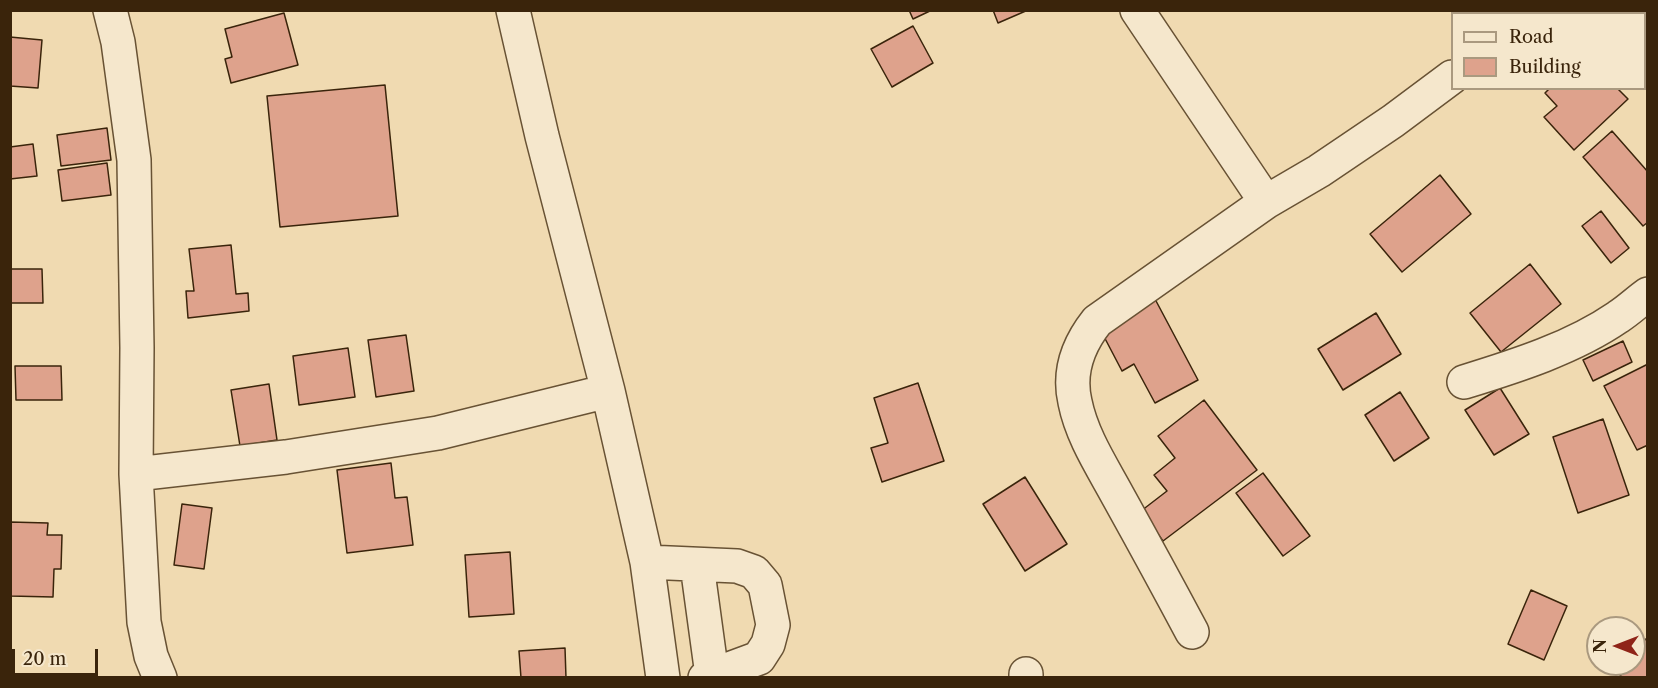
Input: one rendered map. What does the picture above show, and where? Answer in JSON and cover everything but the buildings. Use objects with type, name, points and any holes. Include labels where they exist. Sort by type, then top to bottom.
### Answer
[{"type":"street","points":[[110,10],[118,42],[134,160],[137,348],[136,474],[144,622],[151,656],[160,678]]},
{"type":"street","points":[[513,10],[542,136],[608,390],[647,562],[663,678]]},
{"type":"street","points":[[1137,10],[1266,202]]},
{"type":"street","points":[[1192,632],[1089,443],[1075,402],[1073,376],[1076,357],[1086,335],[1097,321],[1266,202],[1320,171],[1451,78]]},
{"type":"street","points":[[1464,382],[1509,368],[1568,344],[1618,318],[1647,294]]},
{"type":"street","points":[[136,474],[286,457],[438,433],[608,390]]},
{"type":"street","points":[[647,562],[737,566],[754,572],[765,585],[773,625],[768,644],[759,658],[708,676],[697,566]]}]
